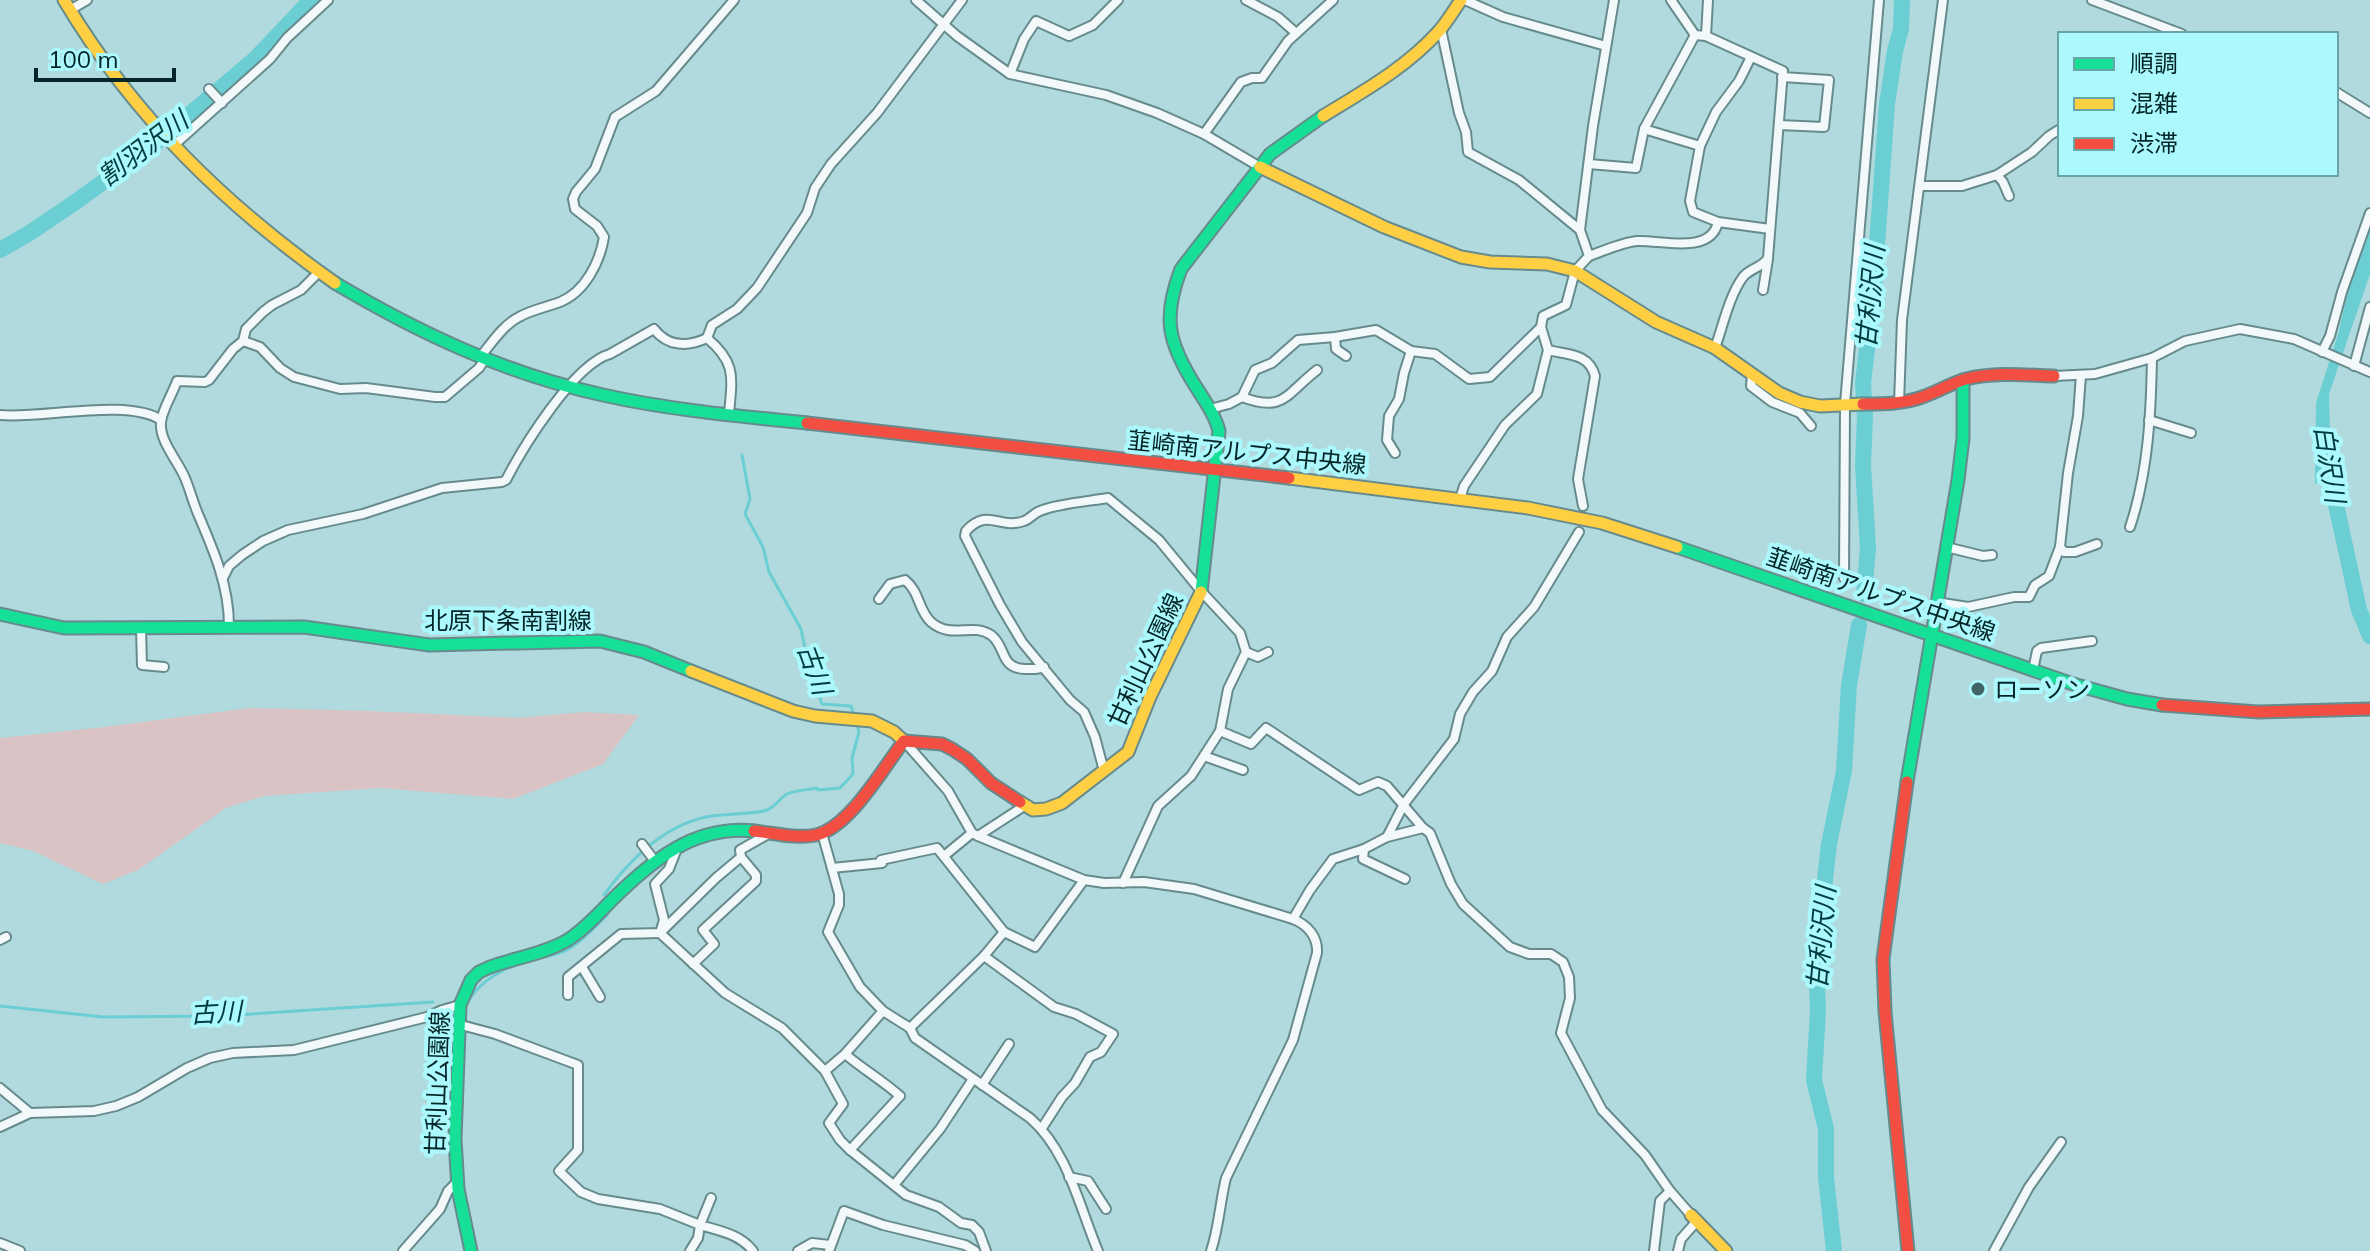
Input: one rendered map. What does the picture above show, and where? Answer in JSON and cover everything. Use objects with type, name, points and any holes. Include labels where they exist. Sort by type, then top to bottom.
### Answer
[{"type":"main road","name":"甘利山公園線","points":[[1024,806],[1033,810],[1046,809],[1062,803],[1128,752],[1150,697],[1201,591],[1219,426],[1179,360],[1170,336],[1169,304],[1181,269],[1280,145],[1398,68],[1441,29],[1463,0]]},
{"type":"main road","name":"韮崎南アルプス中央線","points":[[67,5],[98,53],[158,129],[258,228],[318,273],[401,322],[483,358],[568,387],[729,414],[1460,499],[1592,520],[1841,602],[2033,670],[2140,702],[2255,713],[2370,709]]},
{"type":"main road","points":[[1260,167],[1357,215],[1461,257],[1498,265],[1548,263],[1575,271],[1656,322],[1715,348],[1779,393],[1800,402],[1820,406],[1899,403],[1923,397],[1963,380],[2006,374],[2054,376]]},
{"type":"main road","points":[[1908,1251],[1885,1012],[1883,959],[1899,827],[1963,438],[1963,380]]},
{"type":"main road","name":"北原下条南割線","points":[[0,614],[64,628],[304,627],[429,645],[600,641],[644,652],[793,711],[872,721],[904,741]]},
{"type":"main road","points":[[822,833],[850,811],[904,741],[942,744],[952,749],[991,783],[1024,806]]},
{"type":"main road","name":"甘利山公園線","points":[[471,1251],[458,1181],[455,1139],[460,1005],[471,980],[479,972],[573,937],[652,857],[678,846],[735,829],[805,836],[822,833]]},
{"type":"main road","points":[[1694,1218],[1726,1251]]},
{"type":"street","points":[[67,5],[87,0]]},
{"type":"street","points":[[170,142],[270,59],[287,38],[328,0]]},
{"type":"street","points":[[243,341],[260,347],[280,368],[294,377],[340,389],[366,388],[445,397],[479,368],[510,323],[518,317],[563,301],[581,287],[593,269],[604,237],[597,226],[575,209],[573,199],[595,169],[615,117],[656,91],[734,0]]},
{"type":"street","points":[[916,0],[1010,74],[1106,95],[1157,113],[1204,134],[1260,167]]},
{"type":"street","points":[[223,578],[229,566],[242,555],[288,530],[363,514],[442,488],[502,482],[568,387],[586,369],[654,329],[665,340],[685,345],[707,338],[712,325],[737,309],[757,288],[807,213],[815,188],[831,164],[877,113],[962,0]]},
{"type":"street","points":[[1010,74],[1024,39],[1036,21],[1069,36],[1093,25],[1118,0]]},
{"type":"street","points":[[1246,0],[1278,17],[1296,33]]},
{"type":"street","points":[[1204,134],[1241,82],[1262,78],[1288,41],[1333,0]]},
{"type":"street","points":[[1463,0],[1503,17],[1606,46]]},
{"type":"street","points":[[1589,256],[1580,230],[1614,0]]},
{"type":"street","points":[[1671,0],[1695,35]]},
{"type":"street","points":[[1706,36],[1708,0]]},
{"type":"street","points":[[1844,578],[1845,404],[1879,0]]},
{"type":"street","points":[[1899,403],[1902,320],[1943,0]]},
{"type":"street","points":[[2092,0],[2177,32]]},
{"type":"street","points":[[1441,29],[1468,152],[1519,180],[1580,230]]},
{"type":"street","points":[[1589,164],[1636,168],[1644,129],[1695,35]]},
{"type":"street","points":[[1695,35],[1706,36],[1783,71],[1763,290]]},
{"type":"street","points":[[1751,57],[1739,81],[1716,112],[1700,146],[1690,201],[1693,212],[1718,222],[1770,229]]},
{"type":"street","points":[[1779,125],[1824,127],[1829,80],[1782,77]]},
{"type":"street","points":[[209,89],[220,101]]},
{"type":"street","points":[[2338,93],[2370,113]]},
{"type":"street","points":[[1644,129],[1700,146]]},
{"type":"street","points":[[1920,186],[1962,186],[1997,175],[2058,130]]},
{"type":"street","points":[[1997,175],[2009,196]]},
{"type":"street","points":[[2324,352],[2370,213]]},
{"type":"street","points":[[1460,499],[1464,486],[1505,425],[1537,394],[1548,350],[1541,327],[1543,316],[1566,305],[1575,271],[1589,256],[1637,241],[1663,243],[1709,239],[1716,232],[1718,222]]},
{"type":"street","points":[[1715,348],[1745,274],[1764,265],[1768,258]]},
{"type":"street","points":[[229,626],[229,597],[223,578],[185,478],[163,436],[161,420],[177,381],[209,380],[243,341],[246,329],[263,312],[301,290],[318,273]]},
{"type":"street","points":[[2353,366],[2370,307]]},
{"type":"street","points":[[1210,409],[1242,397],[1255,370],[1272,363],[1298,340],[1376,330],[1411,351],[1435,354],[1469,379],[1490,377],[1541,327]]},
{"type":"street","points":[[2054,376],[2095,374],[2152,358],[2185,341],[2240,329],[2294,339],[2370,372]]},
{"type":"street","points":[[1335,337],[1336,349],[1346,356]]},
{"type":"street","points":[[707,338],[722,352],[731,367],[729,414]]},
{"type":"street","points":[[1548,350],[1585,359],[1592,365],[1595,376],[1578,479],[1583,506]]},
{"type":"street","points":[[1395,453],[1387,440],[1389,416],[1399,399],[1411,351]]},
{"type":"street","points":[[2130,527],[2140,495],[2149,420],[2152,358]]},
{"type":"street","points":[[1242,397],[1273,405],[1317,370]]},
{"type":"street","points":[[1752,374],[1751,386],[1772,402],[1800,413],[1811,426]]},
{"type":"street","points":[[1936,602],[1968,607],[2014,597],[2029,597],[2035,585],[2049,576],[2060,547],[2081,375]]},
{"type":"street","points":[[0,415],[30,417],[110,409],[154,416],[161,420]]},
{"type":"street","points":[[2149,420],[2191,433]]},
{"type":"street","points":[[1104,771],[1084,712],[1070,700],[1022,642],[965,536],[966,531],[979,519],[1023,522],[1041,510],[1108,498],[1159,540],[1240,633],[1246,652],[1228,689],[1220,731],[1191,776],[1158,806],[1123,883]]},
{"type":"street","points":[[1387,837],[1404,804],[1454,739],[1460,714],[1473,692],[1492,671],[1507,637],[1534,607],[1579,532]]},
{"type":"street","points":[[2060,547],[2064,552],[2075,552],[2097,544]]},
{"type":"street","points":[[1946,547],[1983,556],[1992,555]]},
{"type":"street","points":[[879,599],[890,584],[905,580],[918,595],[924,615],[937,627],[945,631],[983,631],[995,638],[1008,663],[1017,669],[1044,667]]},
{"type":"street","points":[[141,628],[142,665],[164,667]]},
{"type":"street","points":[[2033,670],[2037,651],[2041,648],[2092,641]]},
{"type":"street","points":[[1246,652],[1258,657],[1268,652]]},
{"type":"street","points":[[1220,731],[1251,744],[1266,728],[1359,790],[1378,782],[1387,786],[1430,833],[1451,884],[1463,904],[1510,947],[1529,954],[1551,954],[1563,962],[1569,977],[1570,998],[1561,1033],[1602,1110],[1645,1155],[1694,1218],[1681,1239],[1678,1251]]},
{"type":"street","points":[[904,741],[948,791],[975,834],[1084,880],[1144,882],[1194,889],[1302,922],[1313,933],[1318,944],[1317,953],[1293,1040],[1226,1178],[1214,1251]]},
{"type":"street","points":[[1204,756],[1243,770]]},
{"type":"street","points":[[944,856],[1024,806]]},
{"type":"street","points":[[1293,919],[1333,859],[1364,849],[1387,837],[1423,828]]},
{"type":"street","points":[[714,944],[703,930],[756,881],[756,875],[741,857],[740,850],[770,832]]},
{"type":"street","points":[[822,833],[839,894],[839,905],[828,932],[860,987],[883,1011],[910,1028],[915,1038],[1042,1128],[1077,1192],[1098,1251]]},
{"type":"street","points":[[642,844],[652,857]]},
{"type":"street","points":[[660,933],[664,920],[655,884],[669,869],[678,846]]},
{"type":"street","points":[[832,868],[881,862],[937,848],[1004,932],[1035,947],[1084,880]]},
{"type":"street","points":[[1364,849],[1363,859],[1405,879]]},
{"type":"street","points":[[568,995],[568,977],[621,934],[660,933],[741,857]]},
{"type":"street","points":[[910,1028],[984,956],[1004,932]]},
{"type":"street","points":[[660,933],[725,993],[782,1028],[825,1071],[843,1104],[829,1123],[850,1150],[906,1195],[939,1207],[961,1223],[972,1225],[979,1232],[986,1251]]},
{"type":"street","points":[[693,964],[714,944],[727,940]]},
{"type":"street","points":[[984,956],[1054,1007],[1076,1014],[1113,1034],[1101,1052],[1090,1057],[1042,1128]]},
{"type":"street","points":[[582,967],[600,997]]},
{"type":"street","points":[[0,1127],[30,1113],[83,1112],[116,1106],[210,1058],[233,1053],[294,1050],[427,1017],[460,1005]]},
{"type":"street","points":[[825,1071],[845,1054],[883,1011]]},
{"type":"street","points":[[461,1025],[495,1034],[578,1065],[578,1150],[559,1171],[581,1192],[598,1199],[660,1209],[734,1235],[753,1251]]},
{"type":"street","points":[[982,1085],[1009,1044]]},
{"type":"street","points":[[845,1054],[900,1096],[850,1150]]},
{"type":"street","points":[[894,1185],[940,1129],[973,1079]]},
{"type":"street","points":[[0,1088],[30,1113]]},
{"type":"street","points":[[1994,1251],[2029,1187],[2061,1142]]},
{"type":"street","points":[[1069,1177],[1088,1181],[1106,1209]]},
{"type":"street","points":[[403,1251],[440,1209],[448,1191],[458,1181]]},
{"type":"street","points":[[1654,1251],[1660,1201],[1670,1191]]},
{"type":"street","points":[[690,1251],[698,1238],[711,1198]]},
{"type":"street","points":[[798,1251],[812,1243],[829,1248],[844,1211],[883,1225],[965,1245],[975,1251]]},
{"type":"street","points":[[0,1243],[20,1251]]},
{"type":"shaded area","points":[[250,708],[518,718],[584,712],[639,715],[603,764],[513,799],[380,788],[264,796],[226,808],[138,870],[103,884],[33,851],[0,843],[0,738]]},
{"type":"water","points":[[2370,228],[2370,274],[2329,394],[2331,475],[2315,484],[2316,403],[2339,331],[2351,277]]},
{"type":"waterway","name":"割羽沢川","points":[[0,250],[77,201],[152,146],[256,58],[311,0]]},
{"type":"waterway","name":"甘利沢川","points":[[1864,594],[1868,548],[1863,465],[1863,383],[1874,288],[1887,104],[1901,29],[1902,0]]},
{"type":"waterway","name":"白沢川","points":[[2325,454],[2359,610],[2370,636]]},
{"type":"waterway","name":"古川","points":[[742,455],[750,499],[745,514],[763,547],[769,572],[801,629],[810,672],[822,704],[851,706],[855,717]]},
{"type":"waterway","name":"甘利沢川","points":[[1834,1251],[1826,1177],[1826,1129],[1814,1080],[1818,1011],[1816,960],[1829,844],[1844,771],[1849,685],[1859,625]]},
{"type":"waterway","name":"古川","points":[[604,895],[637,856],[679,826],[712,816],[767,810],[794,792],[840,788],[853,774],[852,758],[859,732],[857,724]]},
{"type":"waterway","name":"古川","points":[[467,1003],[480,987],[505,970],[565,951],[583,939],[608,914]]},
{"type":"waterway","name":"古川","points":[[0,1006],[103,1017],[220,1016],[433,1002]]},
{"type":"traffic: fast","points":[[1201,592],[1219,431],[1174,343],[1170,316],[1175,286],[1181,269],[1270,154],[1323,116]]},
{"type":"traffic: fast","points":[[335,283],[431,335],[532,376],[654,405],[807,423]]},
{"type":"traffic: fast","points":[[1907,782],[1958,480],[1963,438],[1963,380]]},
{"type":"traffic: fast","points":[[1677,547],[2073,684],[2162,705]]},
{"type":"traffic: fast","points":[[0,614],[64,628],[304,627],[429,645],[600,641],[644,652],[691,671]]},
{"type":"traffic: fast","points":[[471,1251],[458,1189],[455,1139],[460,1005],[471,980],[490,967],[566,941],[584,928],[642,872],[675,849],[712,834],[754,831]]},
{"type":"traffic: slow","points":[[64,0],[120,82],[184,156],[256,223],[335,283]]},
{"type":"traffic: slow","points":[[1323,116],[1413,56],[1439,31],[1461,0]]},
{"type":"traffic: slow","points":[[1260,167],[1384,227],[1461,257],[1490,262],[1547,264],[1575,271],[1656,322],[1715,348],[1779,393],[1800,402],[1820,406],[1863,404]]},
{"type":"traffic: slow","points":[[1289,478],[1528,508],[1602,523],[1677,547]]},
{"type":"traffic: slow","points":[[1020,802],[1033,810],[1062,803],[1128,752],[1150,697],[1201,592]]},
{"type":"traffic: slow","points":[[691,671],[793,711],[872,721],[904,741]]},
{"type":"traffic: slow","points":[[1691,1215],[1726,1251]]},
{"type":"traffic: jam","points":[[1863,404],[1910,401],[1961,381],[1988,375],[2054,376]]},
{"type":"traffic: jam","points":[[807,423],[1289,478]]},
{"type":"traffic: jam","points":[[2162,705],[2258,712],[2370,709]]},
{"type":"traffic: jam","points":[[754,831],[801,836],[829,830],[853,809],[904,741],[942,744],[952,749],[991,783],[1020,802]]},
{"type":"traffic: jam","points":[[1907,782],[1883,959],[1885,1012],[1908,1251]]},
{"type":"place","name":"ローソン","points":[[1978,689]]}]
